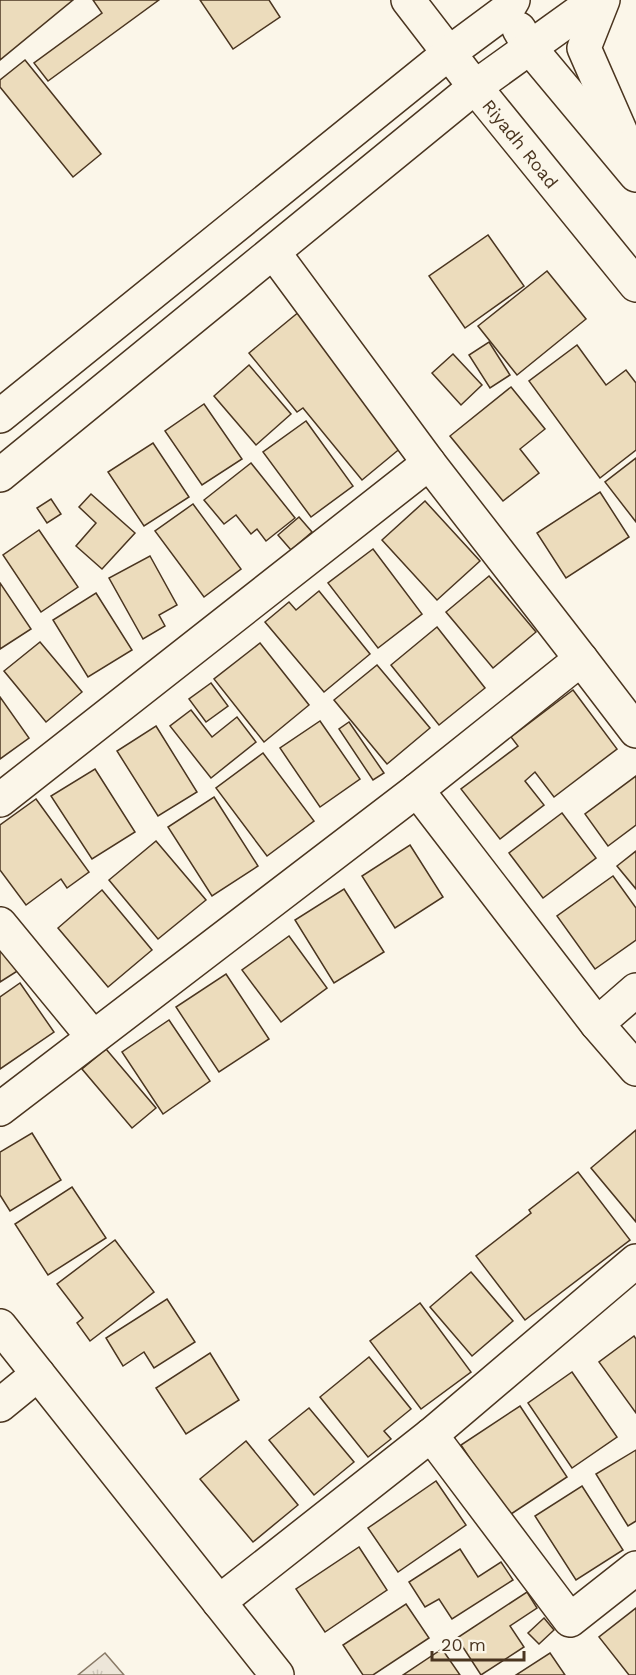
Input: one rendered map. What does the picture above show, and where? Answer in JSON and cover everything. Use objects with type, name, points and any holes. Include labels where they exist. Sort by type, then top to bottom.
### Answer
[{"type":"street","name":"Riyadh Road","points":[[408,0],[475,87],[636,285]]},
{"type":"street","points":[[0,475],[475,87],[596,0]]},
{"type":"street","points":[[603,0],[584,48],[636,169]]},
{"type":"street","points":[[0,416],[449,52],[506,3],[530,48],[636,175]]},
{"type":"street","points":[[274,253],[429,463],[636,731]]},
{"type":"street","points":[[0,800],[429,463]]},
{"type":"street","points":[[0,1109],[417,790],[581,659]]},
{"type":"street","points":[[417,790],[597,1024],[636,1069]]},
{"type":"street","points":[[0,924],[93,1037]]},
{"type":"street","points":[[597,1024],[636,990]]},
{"type":"street","points":[[219,1602],[431,1435],[636,1261]]},
{"type":"street","points":[[0,1326],[277,1675]]},
{"type":"street","points":[[0,1405],[38,1374]]},
{"type":"street","points":[[431,1435],[570,1620],[636,1568]]},
{"type":"green space","points":[[105,1653],[124,1675],[78,1675]]},
{"type":"building","points":[[0,0],[73,0],[0,60]]},
{"type":"building","points":[[93,0],[159,0],[48,81],[34,63],[102,13]]},
{"type":"building","points":[[200,0],[269,0],[280,17],[233,49]]},
{"type":"building","points":[[25,60],[101,154],[73,177],[0,87],[0,80]]},
{"type":"building","points":[[488,235],[524,286],[465,328],[429,276]]},
{"type":"building","points":[[547,271],[586,319],[517,375],[478,326]]},
{"type":"building","points":[[300,311],[408,442],[362,480],[303,408],[297,412],[249,353]]},
{"type":"building","points":[[489,342],[510,375],[490,388],[469,355]]},
{"type":"building","points":[[577,345],[606,385],[626,370],[636,383],[636,450],[600,478],[529,381]]},
{"type":"building","points":[[453,354],[482,385],[461,405],[432,373]]},
{"type":"building","points":[[249,365],[291,414],[256,445],[214,396]]},
{"type":"building","points":[[511,387],[545,429],[520,449],[539,473],[503,501],[450,436]]},
{"type":"building","points":[[204,404],[242,459],[202,485],[165,431]]},
{"type":"building","points":[[306,421],[353,486],[311,517],[263,452]]},
{"type":"building","points":[[153,443],[189,497],[144,526],[108,472]]},
{"type":"building","points":[[636,458],[636,522],[605,482]]},
{"type":"building","points":[[251,463],[295,518],[266,541],[257,529],[251,534],[236,515],[224,524],[204,500]]},
{"type":"building","points":[[600,492],[629,537],[566,578],[537,533]]},
{"type":"building","points":[[91,494],[135,533],[102,569],[76,546],[96,523],[79,507]]},
{"type":"building","points":[[51,499],[61,514],[47,523],[37,508]]},
{"type":"building","points":[[425,501],[480,561],[437,600],[382,540]]},
{"type":"building","points":[[193,504],[241,569],[204,597],[155,531]]},
{"type":"building","points":[[299,517],[312,532],[291,550],[278,535]]},
{"type":"building","points":[[39,530],[78,587],[41,612],[3,555]]},
{"type":"building","points":[[373,549],[422,614],[378,648],[328,583]]},
{"type":"building","points":[[150,556],[177,605],[159,615],[165,626],[143,639],[109,578]]},
{"type":"building","points":[[489,576],[536,632],[493,668],[446,612]]},
{"type":"building","points":[[0,583],[31,629],[0,649]]},
{"type":"building","points":[[319,591],[370,654],[324,692],[265,622],[289,602],[296,610]]},
{"type":"building","points":[[96,593],[132,650],[88,677],[53,620]]},
{"type":"building","points":[[437,627],[485,688],[439,725],[391,665]]},
{"type":"building","points":[[40,642],[82,692],[46,722],[4,671]]},
{"type":"building","points":[[260,643],[309,705],[264,742],[214,679]]},
{"type":"building","points":[[377,665],[430,728],[387,764],[334,700]]},
{"type":"building","points":[[211,683],[228,706],[206,722],[189,699]]},
{"type":"building","points":[[573,690],[617,749],[554,797],[535,772],[525,781],[544,805],[500,839],[461,789],[518,746],[511,737]]},
{"type":"building","points":[[0,697],[29,738],[0,759]]},
{"type":"building","points":[[191,710],[212,737],[237,717],[256,742],[211,778],[170,726]]},
{"type":"building","points":[[320,721],[360,779],[320,807],[280,748]]},
{"type":"building","points":[[349,722],[384,773],[373,780],[339,729]]},
{"type":"building","points":[[156,726],[197,792],[158,816],[117,751]]},
{"type":"building","points":[[263,753],[314,821],[267,856],[216,788]]},
{"type":"building","points":[[95,769],[135,832],[92,859],[51,796]]},
{"type":"building","points":[[636,776],[636,825],[608,846],[585,814]]},
{"type":"building","points":[[214,797],[258,866],[212,896],[168,827]]},
{"type":"building","points":[[36,799],[89,872],[67,888],[61,879],[26,905],[0,870],[0,825]]},
{"type":"building","points":[[562,813],[596,858],[543,898],[509,853]]},
{"type":"building","points":[[156,841],[206,900],[158,939],[109,880]]},
{"type":"building","points":[[410,845],[443,897],[395,928],[362,876]]},
{"type":"building","points":[[636,851],[636,889],[617,866]]},
{"type":"building","points":[[613,876],[636,908],[636,940],[595,969],[557,916]]},
{"type":"building","points":[[344,889],[384,952],[334,983],[295,920]]},
{"type":"building","points":[[102,890],[152,950],[108,987],[58,928]]},
{"type":"building","points":[[289,936],[327,988],[281,1022],[242,970]]},
{"type":"building","points":[[0,940],[19,970],[0,982]]},
{"type":"building","points":[[226,974],[269,1039],[219,1072],[176,1007]]},
{"type":"building","points":[[20,983],[54,1032],[0,1069],[0,997]]},
{"type":"building","points":[[169,1020],[210,1081],[163,1114],[122,1052]]},
{"type":"building","points":[[106,1049],[156,1108],[132,1128],[82,1069]]},
{"type":"building","points":[[636,1130],[636,1222],[591,1168]]},
{"type":"building","points":[[32,1133],[61,1180],[10,1211],[0,1195],[0,1152]]},
{"type":"building","points":[[578,1172],[630,1240],[525,1320],[476,1256],[531,1213],[529,1210]]},
{"type":"building","points":[[72,1187],[106,1238],[48,1275],[15,1224]]},
{"type":"building","points":[[115,1240],[154,1292],[90,1341],[77,1323],[83,1318],[57,1284]]},
{"type":"building","points":[[471,1272],[513,1321],[472,1356],[430,1307]]},
{"type":"building","points":[[167,1299],[195,1342],[154,1368],[144,1352],[123,1366],[106,1338]]},
{"type":"building","points":[[420,1303],[471,1372],[421,1409],[370,1341]]},
{"type":"building","points":[[634,1336],[636,1339],[636,1413],[599,1362]]},
{"type":"building","points":[[210,1353],[239,1400],[186,1434],[156,1388]]},
{"type":"building","points":[[369,1357],[411,1409],[384,1431],[391,1439],[368,1457],[320,1397]]},
{"type":"building","points":[[572,1372],[617,1437],[572,1468],[528,1403]]},
{"type":"building","points":[[520,1406],[567,1477],[508,1516],[461,1445]]},
{"type":"building","points":[[309,1408],[354,1462],[314,1495],[269,1440]]},
{"type":"building","points":[[246,1441],[298,1505],[253,1542],[200,1479]]},
{"type":"building","points":[[636,1450],[636,1521],[628,1526],[596,1474]]},
{"type":"building","points":[[436,1481],[466,1525],[398,1572],[368,1528]]},
{"type":"building","points":[[582,1486],[623,1550],[576,1580],[535,1516]]},
{"type":"building","points":[[359,1547],[387,1590],[325,1632],[296,1589]]},
{"type":"building","points":[[460,1549],[478,1577],[501,1562],[513,1580],[452,1619],[439,1599],[425,1607],[409,1582]]},
{"type":"building","points":[[527,1592],[537,1608],[510,1626],[524,1647],[481,1675],[457,1638]]},
{"type":"building","points":[[406,1604],[429,1638],[373,1675],[363,1675],[343,1645]]},
{"type":"building","points":[[636,1608],[636,1675],[629,1675],[599,1637]]},
{"type":"building","points":[[544,1618],[554,1630],[539,1644],[528,1633]]},
{"type":"building","points":[[442,1649],[460,1675],[403,1675]]},
{"type":"building","points":[[550,1653],[565,1675],[516,1675]]}]
